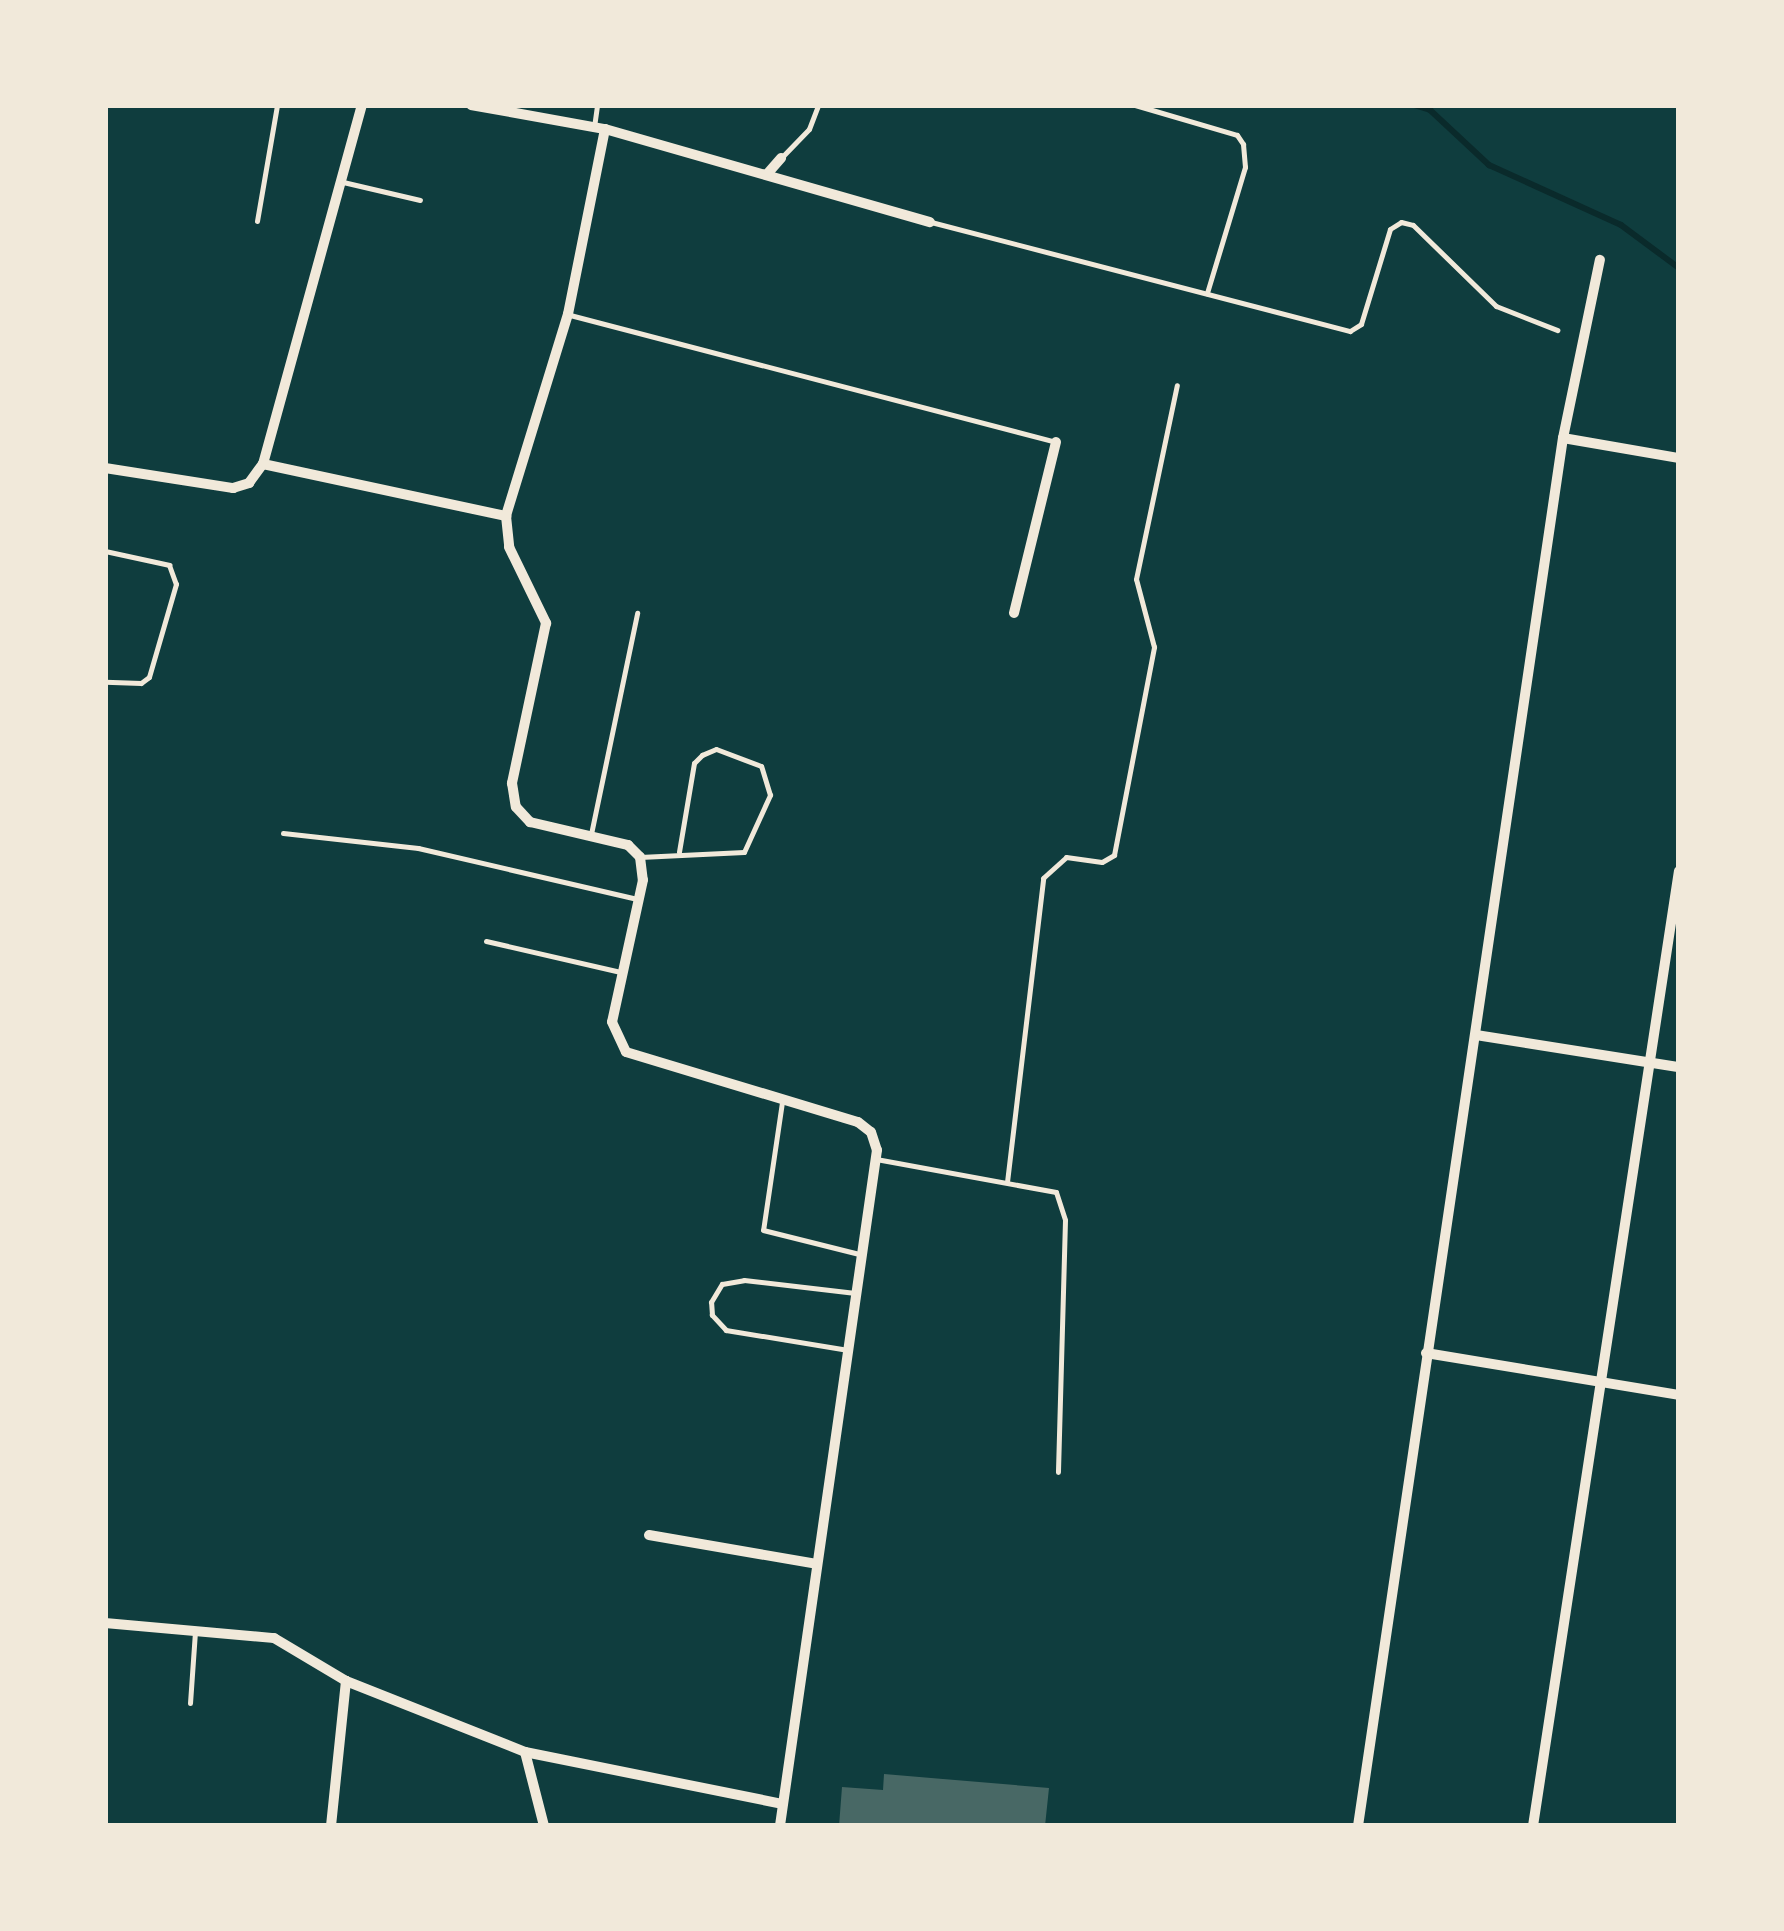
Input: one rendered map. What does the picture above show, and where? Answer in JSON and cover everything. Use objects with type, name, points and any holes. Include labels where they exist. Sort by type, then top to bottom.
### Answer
[{"type":"street","points":[[105,468],[233,488],[249,483],[263,464],[362,105]]},
{"type":"street","points":[[471,105],[599,128],[930,222]]},
{"type":"street","points":[[599,128],[568,314],[506,516],[508,546],[542,602],[546,622],[512,783],[516,807],[530,822],[628,845],[640,857],[640,900],[612,1022],[626,1052],[858,1122],[872,1132],[876,1160],[780,1826]]},
{"type":"street","points":[[768,173],[781,158]]},
{"type":"street","points":[[1358,1826],[1564,438],[1600,260]]},
{"type":"street","points":[[1564,438],[1679,458]]},
{"type":"street","points":[[1014,613],[1056,442]]},
{"type":"street","points":[[263,464],[506,516]]},
{"type":"street","points":[[1533,1826],[1679,871]]},
{"type":"street","points":[[1476,1035],[1679,1066]]},
{"type":"street","points":[[1426,1354],[1679,1395]]},
{"type":"street","points":[[649,1535],[817,1564]]},
{"type":"street","points":[[105,1623],[196,1628],[274,1638],[346,1681],[524,1752],[782,1804]]},
{"type":"street","points":[[331,1826],[346,1681]]},
{"type":"street","points":[[524,1752],[544,1826]]},
{"type":"lane","points":[[257,220],[276,105]]},
{"type":"lane","points":[[597,105],[599,128]]},
{"type":"lane","points":[[781,158],[809,129],[818,105]]},
{"type":"lane","points":[[1134,105],[1236,135],[1243,144],[1245,167],[1208,293]]},
{"type":"lane","points":[[340,180],[420,200]]},
{"type":"lane","points":[[930,222],[1350,330],[1360,324],[1390,229],[1401,222],[1413,224],[1496,306],[1557,330]]},
{"type":"lane","points":[[568,314],[1056,442]]},
{"type":"lane","points":[[1006,1182],[1042,878],[1066,857],[1109,861],[1116,845],[1154,646],[1136,579],[1177,385]]},
{"type":"lane","points":[[105,551],[169,565],[176,584],[148,677],[142,684],[105,682]]},
{"type":"lane","points":[[592,834],[636,613]]},
{"type":"lane","points":[[640,857],[679,852],[729,858],[744,852],[770,795],[761,766],[716,749],[702,755],[694,764],[679,852]]},
{"type":"lane","points":[[283,833],[418,848],[640,900]]},
{"type":"lane","points":[[486,940],[623,972]]},
{"type":"lane","points":[[783,1099],[763,1230],[862,1255]]},
{"type":"lane","points":[[876,1160],[1056,1192],[1063,1205],[1058,1472]]},
{"type":"lane","points":[[848,1350],[726,1330],[712,1315],[711,1302],[722,1284],[744,1280],[856,1293]]},
{"type":"lane","points":[[190,1703],[196,1628]]},
{"type":"building","points":[[884,1774],[1049,1788],[1045,1826],[839,1826],[842,1787],[883,1790]]},
{"type":"waterway","points":[[1414,105],[1430,110],[1489,165],[1621,225],[1679,268]]}]
